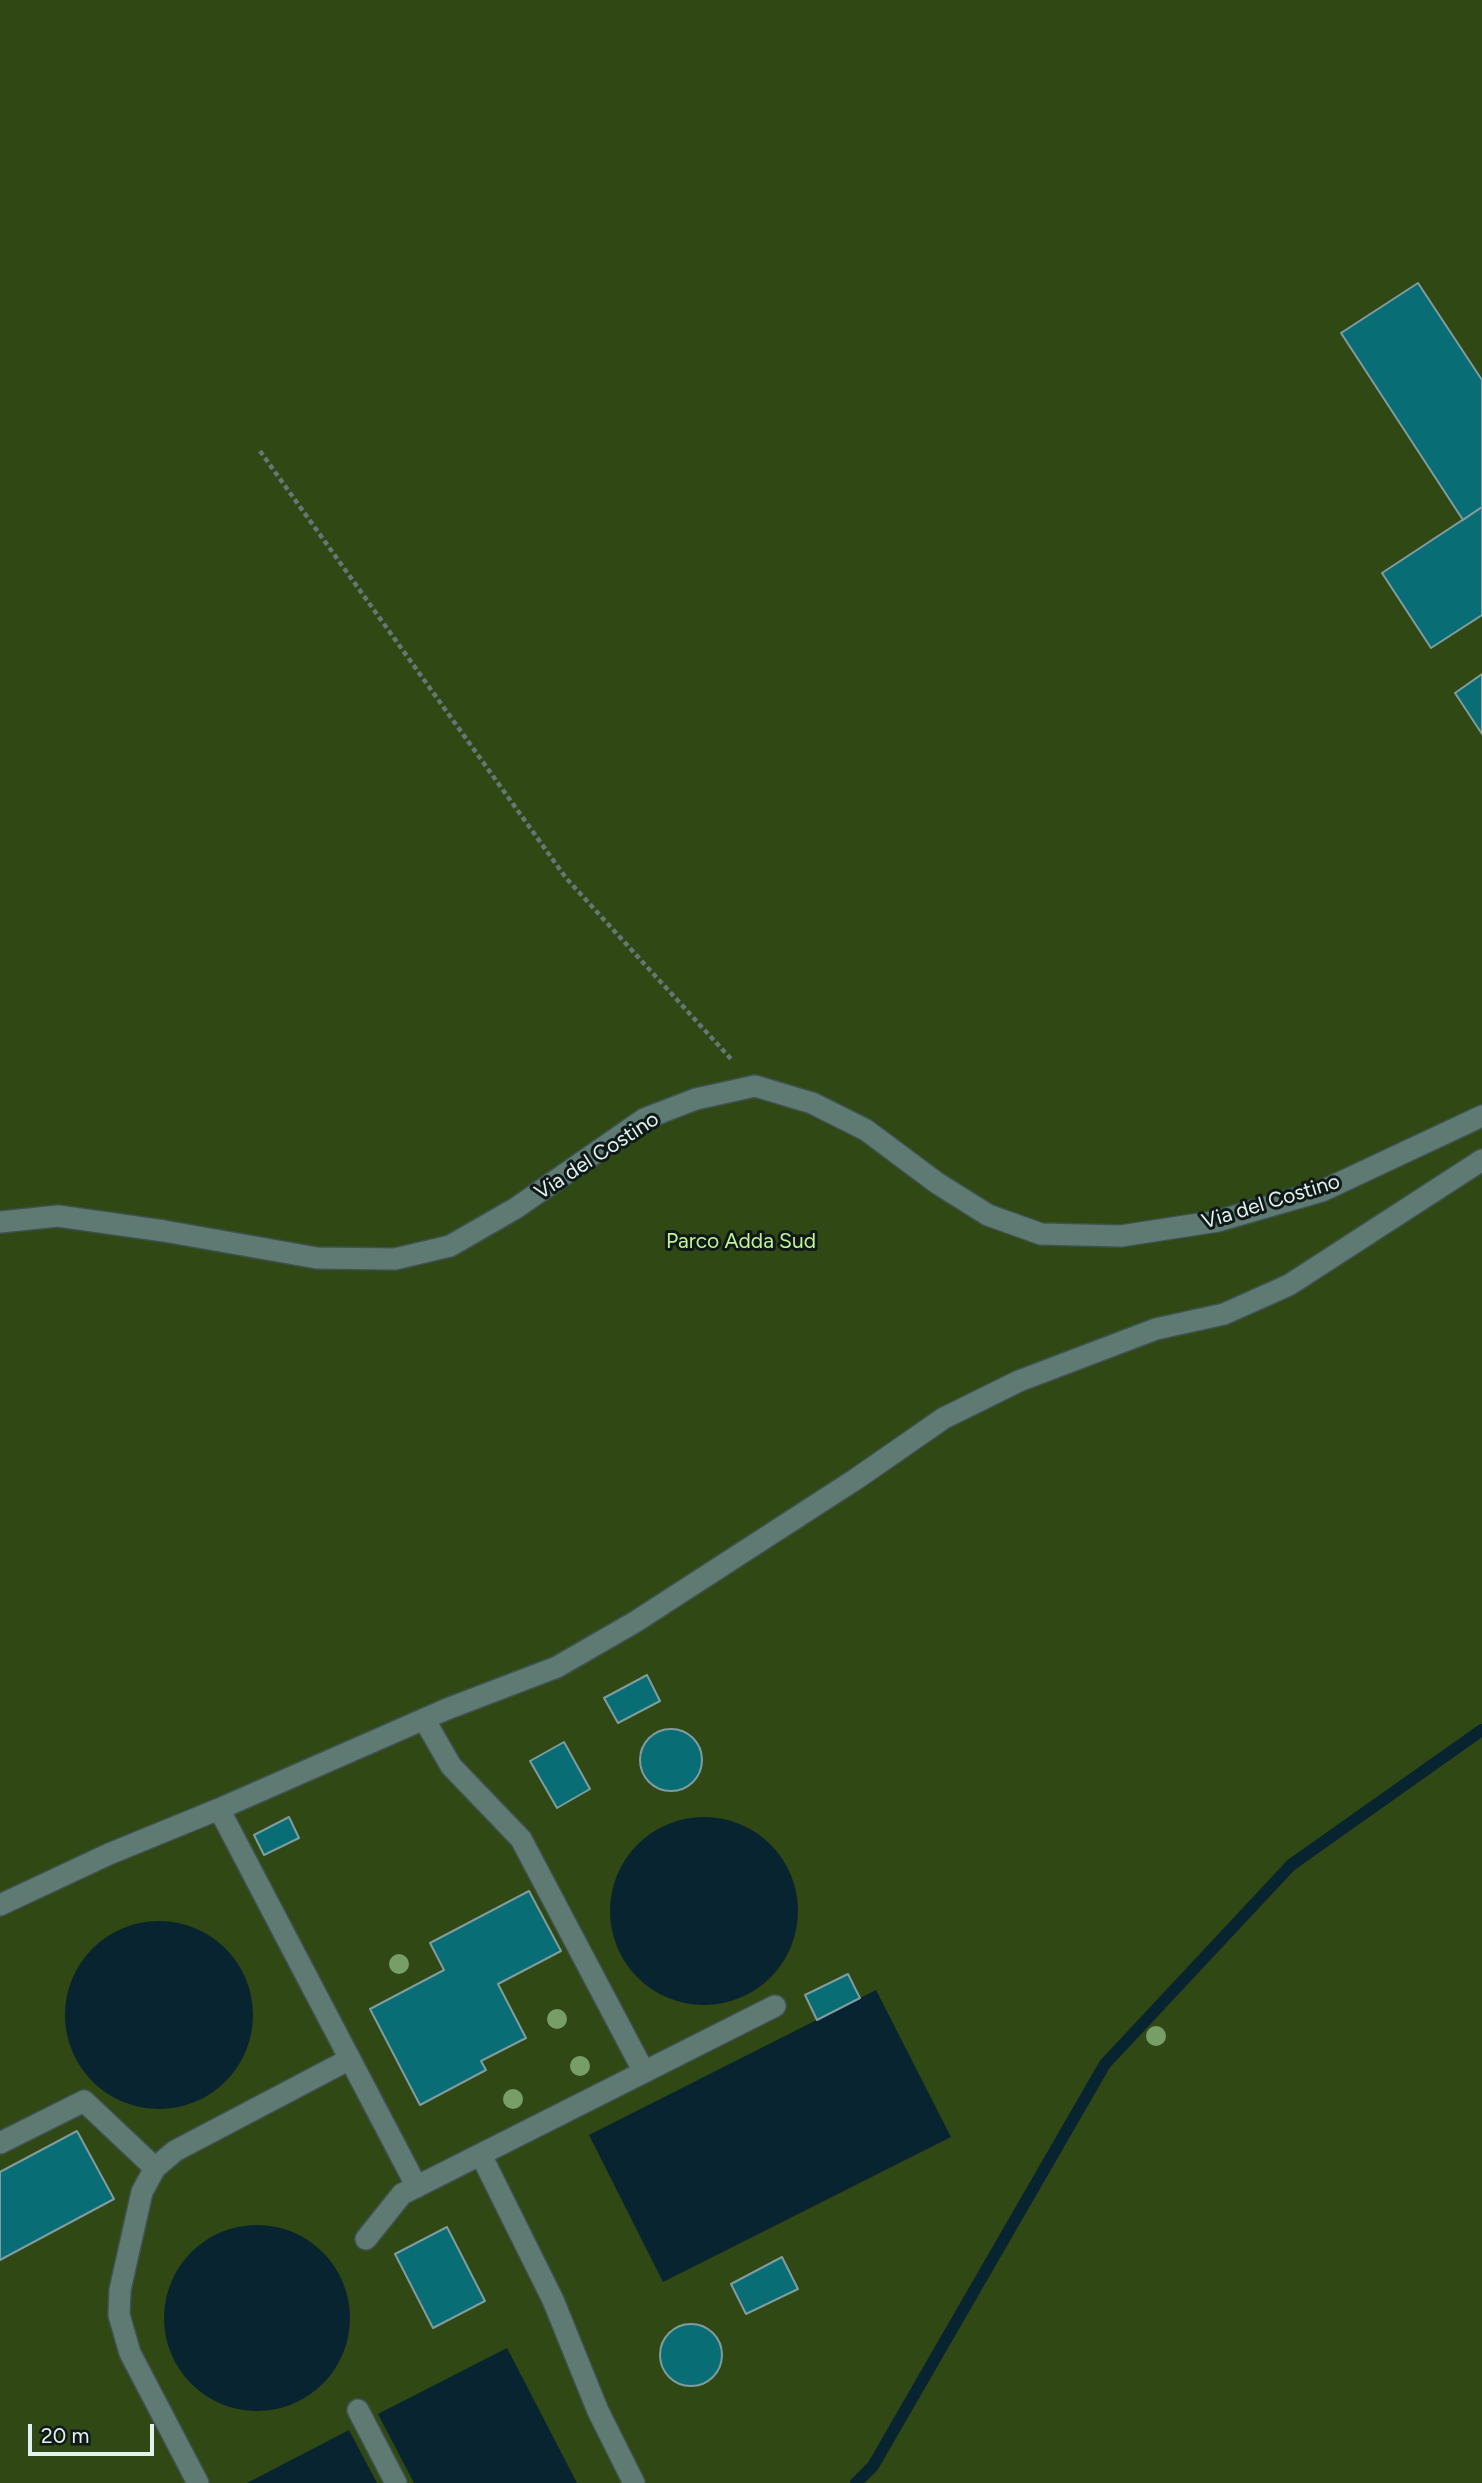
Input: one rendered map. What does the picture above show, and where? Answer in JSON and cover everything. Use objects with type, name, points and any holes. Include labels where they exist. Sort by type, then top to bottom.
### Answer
[{"type":"street","name":"Via del Costino","points":[[0,1222],[58,1216],[164,1231],[317,1258],[395,1259],[450,1246],[516,1209],[645,1119],[696,1099],[755,1086],[812,1103],[866,1130],[937,1183],[988,1214],[1041,1234],[1121,1236],[1219,1221],[1322,1191],[1482,1116]]},
{"type":"street","points":[[0,1905],[109,1854],[219,1810],[424,1719],[569,1661],[635,1622],[856,1479],[944,1418],[1019,1381],[1156,1329],[1224,1314],[1289,1285],[1482,1160]]},
{"type":"street","points":[[424,1719],[451,1766],[521,1839],[644,2073]]},
{"type":"street","points":[[219,1810],[417,2187]]},
{"type":"street","points":[[366,2239],[402,2194],[775,2006]]},
{"type":"street","points":[[198,2483],[130,2353],[119,2315],[120,2290],[142,2192],[155,2168],[175,2151],[351,2059]]},
{"type":"street","points":[[0,2143],[84,2101],[155,2168]]},
{"type":"street","points":[[481,2155],[553,2300],[598,2411],[634,2483]]},
{"type":"street","points":[[358,2410],[396,2483]]},
{"type":"path","points":[[260,451],[566,878],[755,1086]]},
{"type":"green space","name":"Parco Adda Sud","points":[[0,0],[1482,0],[1482,2483],[0,2483]]},
{"type":"water","points":[[704,1817],[740,1825],[756,1833],[770,1845],[782,1859],[790,1875],[798,1911],[790,1947],[782,1963],[770,1977],[756,1989],[740,1997],[704,2005],[668,1997],[652,1989],[638,1977],[626,1963],[618,1947],[610,1911],[618,1875],[626,1859],[638,1845],[652,1833],[668,1825]]},
{"type":"water","points":[[159,1921],[195,1929],[211,1937],[225,1949],[237,1963],[245,1979],[253,2015],[245,2051],[237,2067],[225,2081],[211,2093],[195,2101],[159,2109],[123,2101],[107,2093],[93,2081],[81,2067],[73,2051],[65,2015],[73,1979],[81,1963],[93,1949],[107,1937],[123,1929]]},
{"type":"water","points":[[876,1990],[951,2137],[663,2282],[589,2135]]},
{"type":"water","points":[[257,2225],[275,2226],[293,2232],[309,2240],[323,2252],[335,2266],[343,2282],[349,2300],[349,2336],[343,2354],[335,2370],[323,2384],[309,2396],[293,2404],[275,2410],[257,2411],[239,2410],[221,2404],[205,2396],[191,2384],[179,2370],[171,2354],[165,2336],[164,2318],[165,2300],[171,2282],[179,2266],[191,2252],[205,2240],[221,2232],[239,2226]]},
{"type":"water","points":[[507,2348],[577,2483],[414,2483],[378,2414]]},
{"type":"water","points":[[349,2430],[377,2483],[247,2483]]},
{"type":"building","points":[[1418,283],[1482,380],[1482,507],[1463,520],[1341,333]]},
{"type":"building","points":[[1482,507],[1482,615],[1431,648],[1382,573]]},
{"type":"building","points":[[1482,674],[1482,734],[1455,693]]},
{"type":"building","points":[[647,1675],[660,1701],[618,1723],[604,1698]]},
{"type":"building","points":[[671,1729],[693,1738],[702,1760],[693,1782],[671,1791],[649,1782],[640,1760],[649,1738]]},
{"type":"building","points":[[564,1742],[590,1789],[557,1808],[530,1761]]},
{"type":"building","points":[[289,1817],[299,1838],[264,1855],[254,1835]]},
{"type":"building","points":[[529,1891],[561,1951],[498,1984],[526,2038],[481,2061],[486,2070],[420,2105],[370,2009],[444,1970],[430,1943]]},
{"type":"building","points":[[848,1974],[860,1998],[817,2020],[805,1995]]},
{"type":"building","points":[[77,2131],[114,2199],[0,2260],[0,2172]]},
{"type":"building","points":[[447,2227],[485,2301],[433,2328],[395,2254]]},
{"type":"building","points":[[782,2257],[798,2289],[746,2314],[731,2284]]},
{"type":"building","points":[[691,2324],[713,2333],[722,2355],[713,2377],[691,2386],[669,2377],[660,2355],[669,2333]]},
{"type":"waterway","points":[[856,2483],[873,2466],[1105,2064],[1291,1865],[1482,1730]]}]
